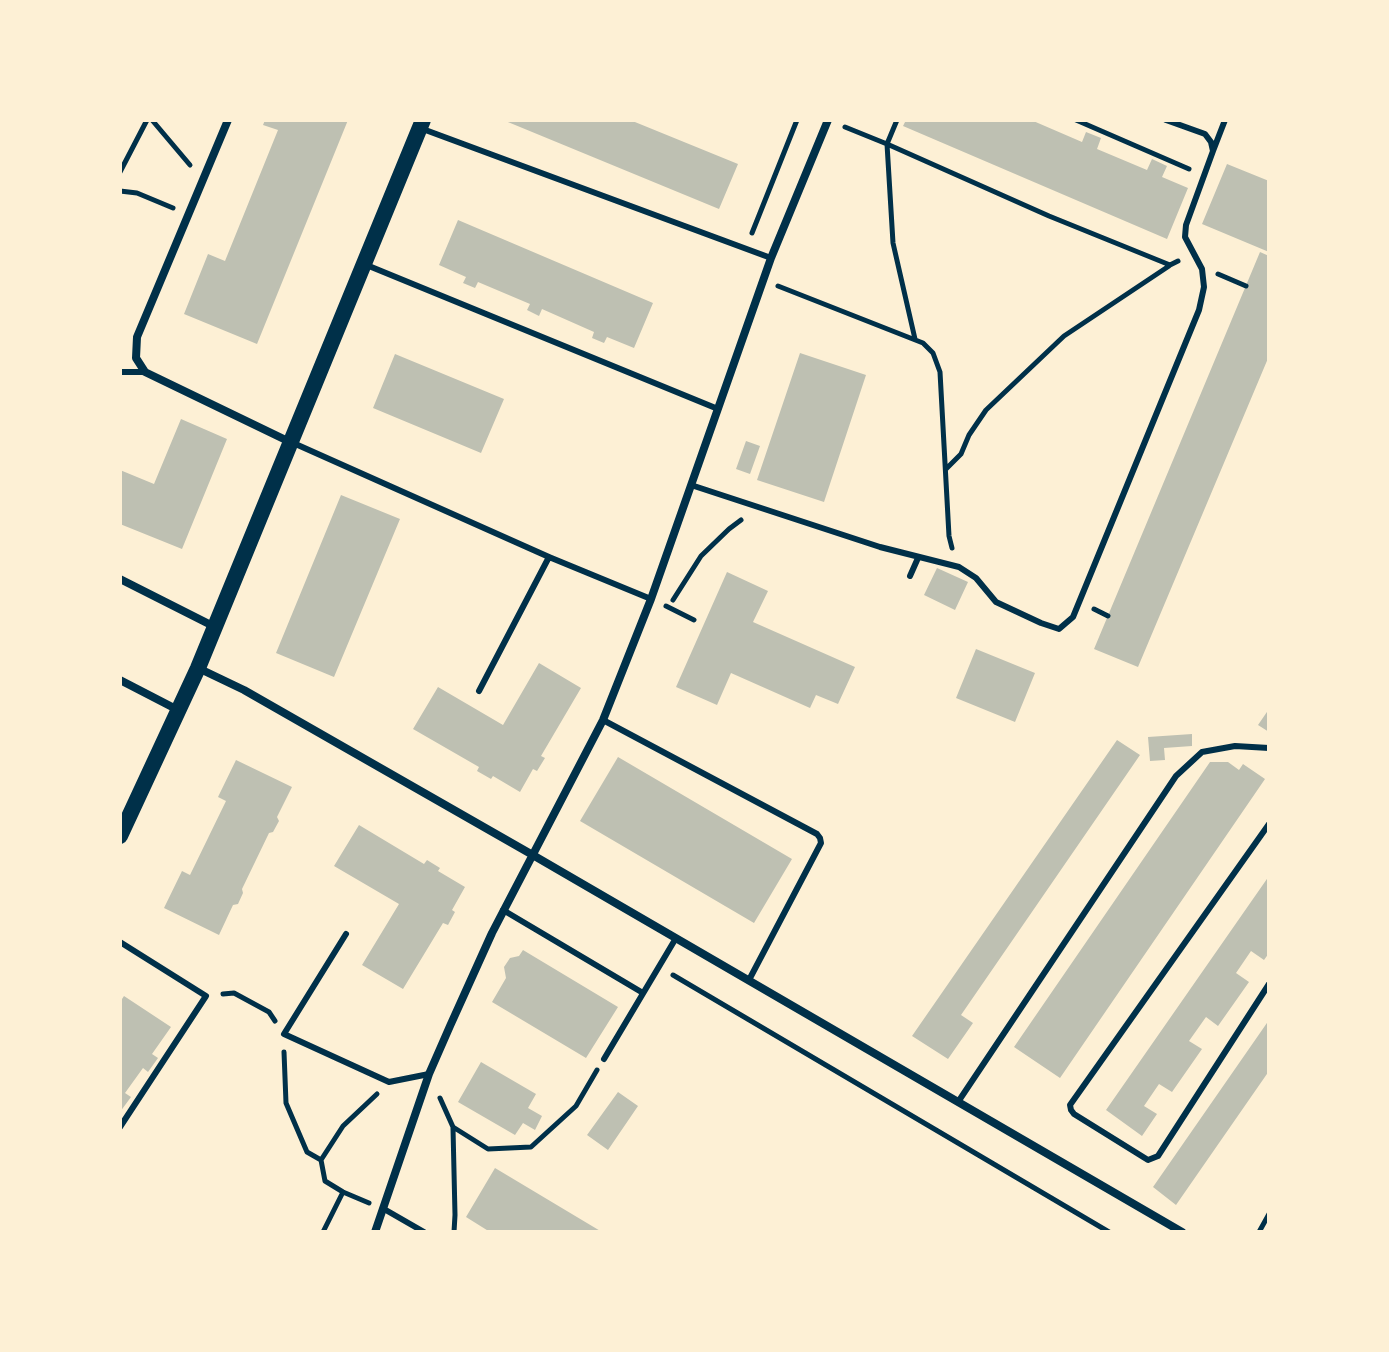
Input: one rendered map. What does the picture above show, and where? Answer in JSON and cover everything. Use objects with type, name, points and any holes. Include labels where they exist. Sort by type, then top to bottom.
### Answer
[{"type":"main road","points":[[120,836],[198,668],[422,124]]},
{"type":"street","points":[[228,120],[137,337],[136,358],[145,372],[291,442]]},
{"type":"street","points":[[375,1232],[429,1074],[503,910],[603,720],[651,599],[771,258],[827,120]]},
{"type":"street","points":[[120,579],[215,627]]},
{"type":"street","points":[[198,668],[244,690],[531,854],[1182,1232]]},
{"type":"street","points":[[120,680],[179,710]]},
{"type":"lane","points":[[1166,120],[1205,134],[1213,151]]},
{"type":"lane","points":[[691,485],[880,547],[959,567],[976,578],[996,602],[1059,629],[1073,617],[1199,310],[1204,287],[1202,269],[1185,237],[1186,225],[1225,120]]},
{"type":"lane","points":[[422,124],[771,258]]},
{"type":"lane","points":[[364,264],[718,409]]},
{"type":"lane","points":[[120,372],[145,372]]},
{"type":"lane","points":[[291,442],[651,599]]},
{"type":"lane","points":[[479,691],[549,557]]},
{"type":"lane","points":[[910,576],[918,558]]},
{"type":"lane","points":[[603,720],[820,838],[821,843],[749,980]]},
{"type":"lane","points":[[958,1102],[1176,776],[1202,752],[1235,746],[1269,748]]},
{"type":"lane","points":[[1269,824],[1070,1105],[1071,1110],[1148,1160],[1158,1156],[1269,984]]},
{"type":"lane","points":[[503,910],[643,993]]},
{"type":"lane","points":[[346,934],[284,1034],[389,1082],[429,1074]]},
{"type":"lane","points":[[604,1059],[676,938]]},
{"type":"lane","points":[[120,942],[206,996],[120,1127]]},
{"type":"lane","points":[[384,1209],[424,1232]]},
{"type":"path","points":[[120,172],[150,120],[203,179]]},
{"type":"path","points":[[745,248],[797,120]]},
{"type":"path","points":[[827,120],[1170,265]]},
{"type":"path","points":[[897,120],[887,144],[893,243],[915,340]]},
{"type":"path","points":[[1076,120],[1205,176]]},
{"type":"path","points":[[120,191],[137,193],[188,214]]},
{"type":"path","points":[[945,470],[961,454],[969,435],[986,410],[1064,336],[1191,250]]},
{"type":"path","points":[[1202,269],[1246,286]]},
{"type":"path","points":[[763,280],[923,343],[933,353],[940,372],[949,536],[959,567]]},
{"type":"path","points":[[668,607],[701,556],[729,529],[759,508]]},
{"type":"path","points":[[651,599],[694,620]]},
{"type":"path","points":[[659,966],[1109,1232]]},
{"type":"path","points":[[206,996],[234,993],[269,1012],[284,1034],[286,1103],[307,1152],[321,1160]]},
{"type":"path","points":[[453,1127],[488,1149],[531,1147],[576,1106],[604,1059]]},
{"type":"path","points":[[429,1074],[453,1127],[454,1232]]},
{"type":"path","points":[[384,1209],[325,1181],[321,1160],[343,1126],[389,1082]]},
{"type":"path","points":[[323,1232],[343,1192]]},
{"type":"path","points":[[1259,1232],[1269,1214]]},
{"type":"building","points":[[265,120],[348,120],[257,344],[184,314],[208,254],[225,261],[278,130],[263,125]]},
{"type":"building","points":[[503,120],[630,120],[738,164],[719,209]]},
{"type":"building","points":[[906,120],[1031,120],[1082,142],[1086,132],[1101,138],[1097,149],[1147,170],[1152,159],[1167,166],[1162,177],[1188,188],[1167,239],[903,126]]},
{"type":"building","points":[[1227,164],[1269,181],[1269,252],[1202,224]]},
{"type":"building","points":[[458,220],[653,303],[634,348],[607,337],[604,343],[592,338],[594,332],[542,309],[539,316],[527,310],[530,304],[478,282],[475,288],[463,283],[466,277],[439,265]]},
{"type":"building","points":[[1260,252],[1269,256],[1269,356],[1138,667],[1094,649]]},
{"type":"building","points":[[800,353],[866,375],[824,502],[757,480]]},
{"type":"building","points":[[395,354],[504,399],[481,453],[373,408]]},
{"type":"building","points":[[181,419],[227,439],[182,549],[120,524],[120,470],[154,484]]},
{"type":"building","points":[[746,441],[760,446],[750,474],[736,469]]},
{"type":"building","points":[[341,495],[400,519],[334,677],[276,653]]},
{"type":"building","points":[[937,568],[968,582],[955,610],[924,595]]},
{"type":"building","points":[[727,572],[768,591],[753,622],[855,667],[838,704],[816,695],[810,708],[731,673],[717,705],[676,687]]},
{"type":"building","points":[[976,649],[1035,673],[1015,722],[956,698]]},
{"type":"building","points":[[539,663],[581,688],[541,756],[545,758],[537,771],[533,769],[520,792],[493,776],[491,779],[477,771],[479,767],[413,729],[438,687],[503,725]]},
{"type":"building","points":[[1269,709],[1269,732],[1258,725]]},
{"type":"building","points":[[1192,734],[1192,746],[1164,748],[1165,760],[1150,761],[1148,737]]},
{"type":"building","points":[[1117,740],[1140,755],[961,1015],[973,1023],[948,1059],[912,1036]]},
{"type":"building","points":[[618,757],[792,859],[754,923],[580,821]]},
{"type":"building","points":[[236,760],[292,787],[277,817],[279,821],[273,832],[269,833],[238,904],[233,905],[219,935],[164,908],[182,871],[190,875],[226,801],[218,797]]},
{"type":"building","points":[[1210,762],[1228,762],[1239,770],[1243,764],[1265,779],[1060,1078],[1014,1047]]},
{"type":"building","points":[[359,825],[424,864],[427,860],[440,868],[438,871],[465,887],[452,910],[455,912],[448,925],[443,923],[403,989],[362,965],[399,904],[334,866]]},
{"type":"building","points":[[1269,876],[1269,953],[1264,960],[1251,951],[1236,973],[1249,982],[1218,1026],[1206,1017],[1189,1041],[1202,1049],[1172,1092],[1159,1084],[1144,1106],[1157,1114],[1142,1136],[1106,1110]]},
{"type":"building","points":[[523,950],[618,1007],[586,1058],[492,1002],[506,978],[504,967],[510,958],[519,956]]},
{"type":"building","points":[[124,996],[171,1027],[152,1054],[158,1058],[148,1072],[143,1068],[125,1093],[131,1097],[120,1112],[120,1002]]},
{"type":"building","points":[[1269,1020],[1269,1071],[1176,1205],[1153,1187]]},
{"type":"building","points":[[481,1062],[536,1094],[528,1108],[542,1116],[535,1130],[523,1123],[515,1135],[458,1102]]},
{"type":"building","points":[[618,1092],[638,1106],[608,1150],[587,1135]]},
{"type":"building","points":[[495,1168],[602,1232],[490,1232],[466,1217]]}]
